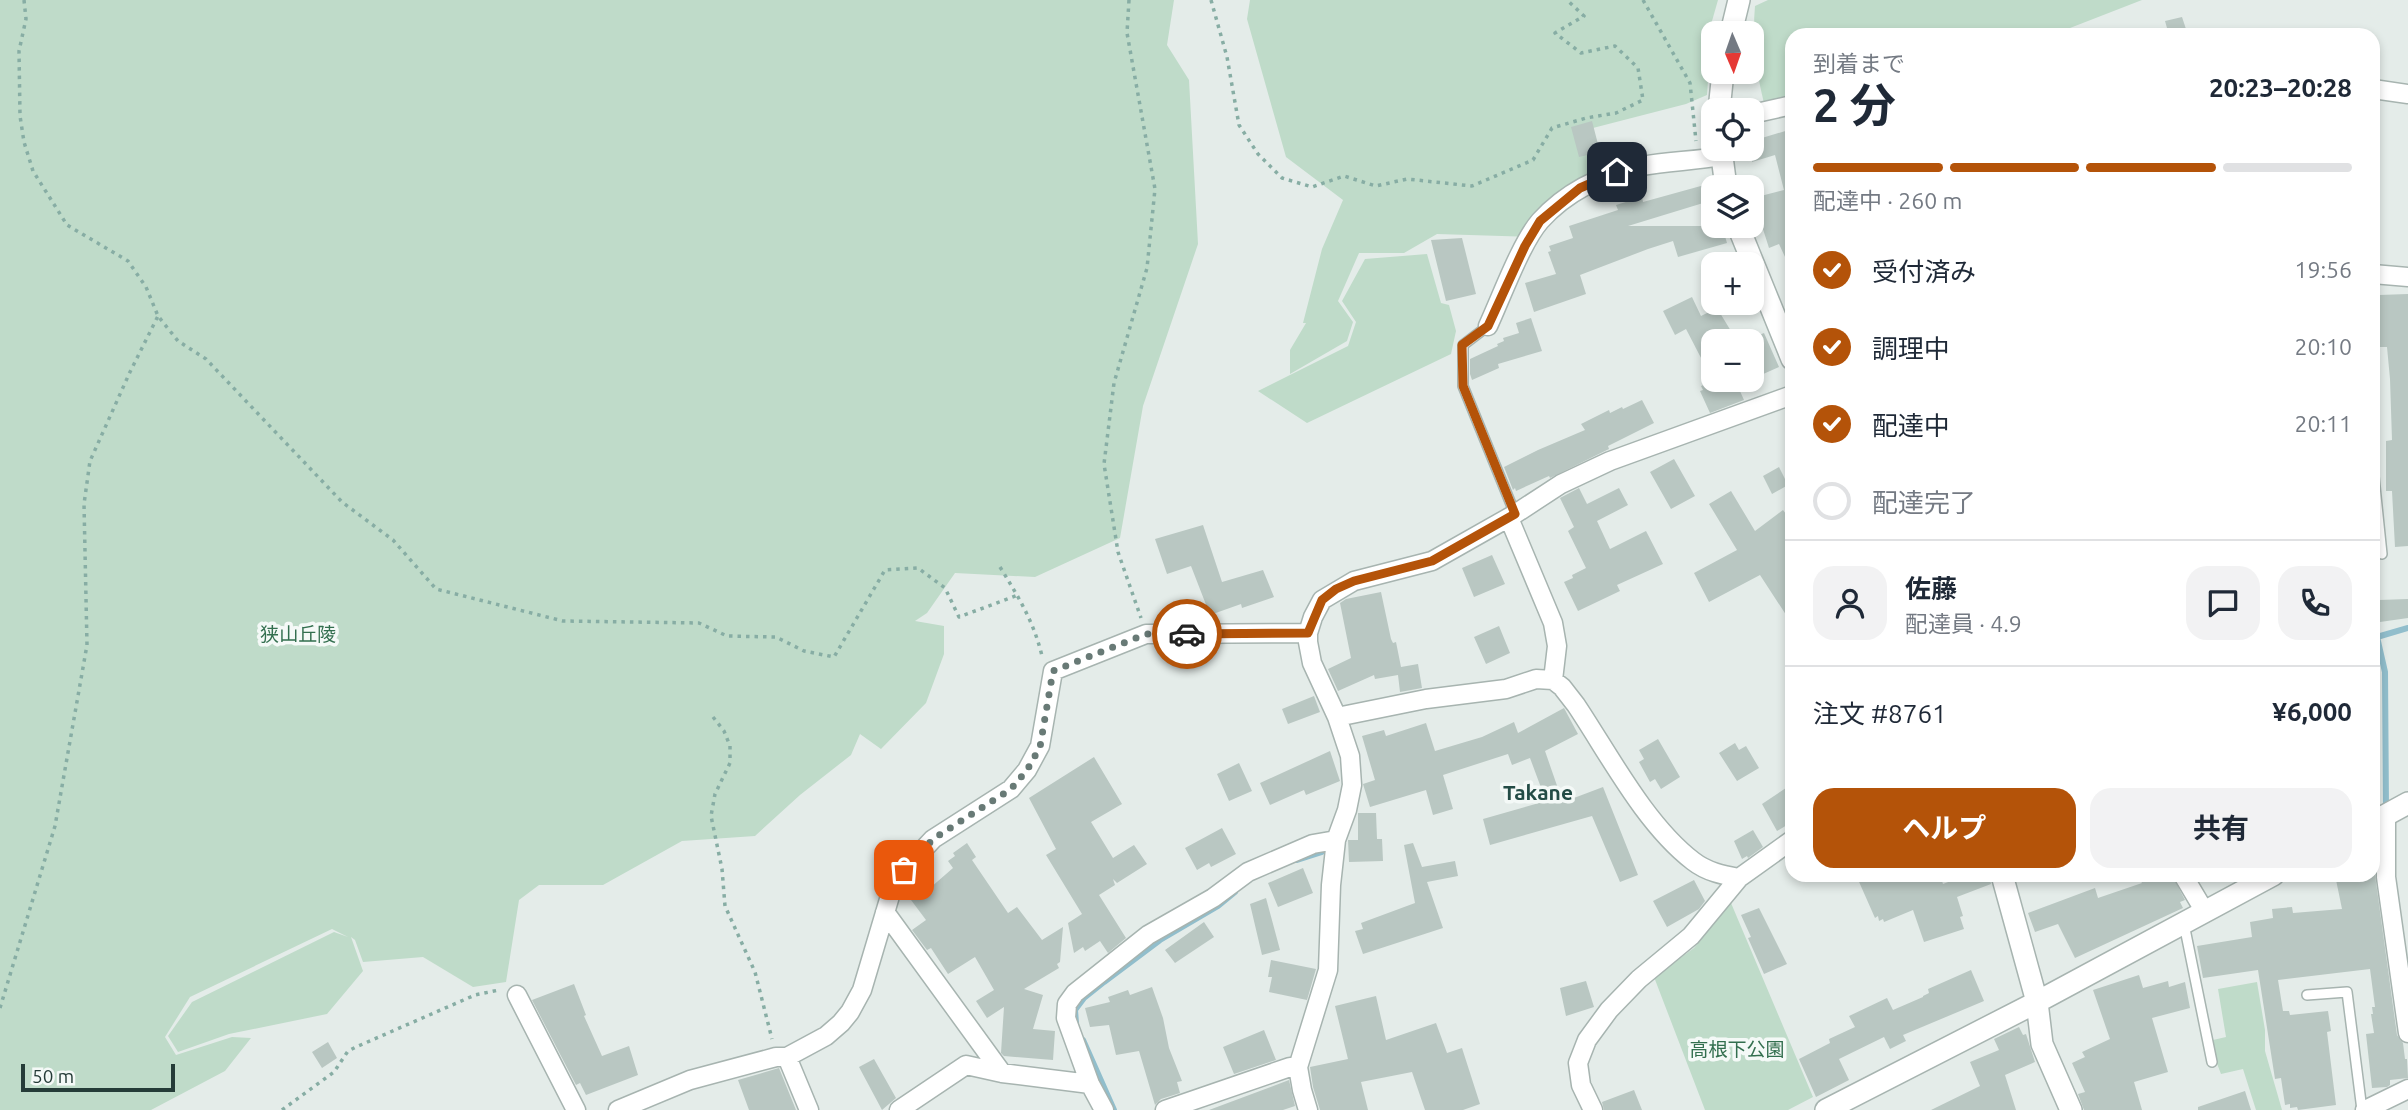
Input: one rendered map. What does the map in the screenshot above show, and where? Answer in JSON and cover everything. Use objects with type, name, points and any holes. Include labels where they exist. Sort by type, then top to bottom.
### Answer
[{"type":"street","points":[[1734,21],[1739,0]]},
{"type":"street","points":[[2380,90],[2408,94]]},
{"type":"street","points":[[1764,111],[1785,107]]},
{"type":"street","points":[[1488,326],[1525,246],[1540,221],[1580,188],[1626,170],[1701,160]]},
{"type":"street","points":[[1743,238],[1785,342]]},
{"type":"street","points":[[2380,275],[2408,277]]},
{"type":"street","points":[[1308,1110],[1298,1067],[1328,970],[1331,885],[1336,840],[1348,810],[1352,785],[1350,756],[1337,717],[1312,663],[1308,633],[1322,600],[1336,589],[1354,581],[1432,561],[1512,516],[1561,484],[1610,461],[1785,398]]},
{"type":"street","points":[[1512,516],[1553,623],[1557,646],[1553,680]]},
{"type":"street","points":[[618,1110],[690,1080],[782,1057],[827,1036],[850,1012],[862,990],[896,883],[933,839],[1011,789],[1027,770],[1040,747],[1053,671],[1146,634],[1308,633]]},
{"type":"street","points":[[1337,717],[1426,699],[1506,689],[1536,679],[1553,680],[1576,705],[1658,829],[1695,863],[1717,874],[1739,878]]},
{"type":"street","points":[[2380,818],[2408,803]]},
{"type":"street","points":[[2380,827],[2408,1033]]},
{"type":"street","points":[[1104,1110],[1090,1084],[1066,1018],[1067,1004],[1074,993],[1148,935],[1213,898],[1248,873],[1312,844],[1336,840]]},
{"type":"street","points":[[1593,1110],[1581,1086],[1578,1063],[1587,1040],[1609,1010],[1639,979],[1691,936],[1739,878],[1785,845]]},
{"type":"street","points":[[2004,882],[2037,1002],[2042,1044],[2071,1110]]},
{"type":"street","points":[[2187,882],[2205,912]]},
{"type":"street","points":[[1826,1110],[2037,1002],[2260,882]]},
{"type":"street","points":[[885,912],[1002,1073]]},
{"type":"street","points":[[517,995],[576,1110]]},
{"type":"street","points":[[782,1057],[809,1110]]},
{"type":"street","points":[[899,1110],[966,1065],[1002,1073],[1090,1084]]},
{"type":"street","points":[[1165,1110],[1290,1067],[1298,1067]]},
{"type":"street","points":[[2364,1110],[2408,1088]]},
{"type":"lane","points":[[1488,326],[1462,345],[1463,386],[1512,516]]},
{"type":"lane","points":[[2380,535],[2382,554]]},
{"type":"lane","points":[[2184,923],[2212,1062]]},
{"type":"lane","points":[[2307,995],[2347,992],[2364,1110]]},
{"type":"path","points":[[24,0],[26,19],[19,51],[20,116],[24,142],[33,171],[67,225],[128,261],[146,287],[158,316],[178,341],[206,359],[342,502],[393,540],[436,589],[564,621],[699,623],[727,636],[776,637],[804,651],[834,657],[885,570],[918,568],[945,588],[959,617],[1018,595]]},
{"type":"path","points":[[1129,0],[1127,33],[1155,189],[1147,268],[1114,383],[1104,464],[1118,552],[1146,634]]},
{"type":"path","points":[[1211,0],[1227,58],[1239,125],[1258,154],[1282,178],[1312,187],[1344,176],[1376,186],[1408,179],[1472,186],[1533,160],[1552,128],[1616,113],[1643,100],[1638,68],[1615,46],[1581,53],[1555,33],[1584,16],[1567,0]]},
{"type":"path","points":[[1643,0],[1690,83],[1697,161]]},
{"type":"path","points":[[0,1007],[55,826],[87,645],[84,504],[90,461],[158,316]]},
{"type":"path","points":[[1000,566],[1018,595],[1037,636],[1045,668],[1053,671]]},
{"type":"path","points":[[713,717],[730,746],[730,763],[715,794],[711,816],[722,869],[725,906],[755,972],[782,1057]]},
{"type":"path","points":[[282,1110],[334,1072],[348,1051],[356,1047],[475,995],[505,989],[517,995]]},
{"type":"green space","name":"狭山丘陵","points":[[0,0],[1174,0],[1167,45],[1189,80],[1198,244],[1143,406],[1120,538],[1035,577],[955,573],[927,613],[915,621],[944,626],[944,654],[926,703],[881,749],[860,734],[851,755],[800,795],[755,836],[682,841],[603,885],[539,885],[519,900],[506,982],[473,987],[423,957],[363,962],[355,940],[351,937],[363,971],[327,1014],[229,1034],[178,1052],[168,1036],[192,1002],[334,932],[348,937],[332,929],[190,997],[165,1037],[176,1055],[232,1037],[251,1038],[225,1071],[151,1110],[0,1110]]},
{"type":"green space","points":[[1250,0],[1718,0],[1712,21],[1701,21],[1701,84],[1708,84],[1707,95],[1686,104],[1589,129],[1597,177],[1530,237],[1437,234],[1404,253],[1359,253],[1338,301],[1353,322],[1347,341],[1290,374],[1290,350],[1306,323],[1303,323],[1322,249],[1343,200],[1286,157],[1247,19]]},
{"type":"green space","points":[[1768,0],[2142,0],[2070,28],[1785,28],[1785,98],[1764,103],[1760,84],[1764,84],[1764,21],[1754,19],[1755,6]]},
{"type":"green space","points":[[1427,254],[1441,303],[1449,305],[1456,331],[1451,354],[1307,423],[1258,391],[1348,346],[1356,322],[1342,301],[1365,259]]},
{"type":"green space","name":"高根下公園","points":[[1731,903],[1813,1097],[1788,1110],[1705,1110],[1654,977],[1694,948]]},
{"type":"green space","points":[[2257,982],[2265,1030],[2265,1051],[2282,1110],[2256,1110],[2243,1069],[2221,1074],[2216,1061],[2213,1040],[2226,1037],[2218,989]]},
{"type":"building","points":[[2182,17],[2186,28],[2167,28],[2165,21]]},
{"type":"building","points":[[1592,121],[1600,152],[1579,157],[1571,127]]},
{"type":"building","points":[[1785,131],[1785,257],[1779,244],[1769,248],[1764,232],[1764,195],[1784,190],[1775,155],[1764,158],[1764,137]]},
{"type":"building","points":[[1701,186],[1701,204],[1628,226],[1701,226],[1701,238],[1726,238],[1727,243],[1678,257],[1673,241],[1648,249],[1580,275],[1586,294],[1534,312],[1525,283],[1556,274],[1548,252],[1551,251],[1549,246],[1573,238],[1569,226],[1618,210],[1616,205],[1642,197],[1643,202]]},
{"type":"building","points":[[1462,238],[1476,294],[1446,301],[1431,240]]},
{"type":"building","points":[[2408,294],[2408,546],[2395,547],[2392,491],[2386,491],[2386,441],[2392,440],[2387,347],[2380,347],[2380,295]]},
{"type":"building","points":[[1692,297],[1701,316],[1721,315],[1730,329],[1701,329],[1701,358],[1686,329],[1675,335],[1663,311]]},
{"type":"building","points":[[1531,318],[1542,351],[1498,364],[1499,368],[1472,380],[1470,359],[1498,346],[1497,344],[1504,341],[1503,338],[1519,333],[1516,323]]},
{"type":"building","points":[[1764,333],[1779,367],[1764,374]]},
{"type":"building","points":[[1700,391],[1740,392],[1744,400],[1710,413]]},
{"type":"building","points":[[1642,400],[1654,423],[1550,478],[1549,476],[1513,490],[1504,467],[1585,430],[1581,424],[1609,410],[1610,413]]},
{"type":"building","points":[[1674,459],[1695,496],[1671,509],[1650,472]]},
{"type":"building","points":[[1779,467],[1785,479],[1785,487],[1772,494],[1763,476]]},
{"type":"building","points":[[1579,488],[1587,504],[1619,488],[1628,505],[1597,521],[1610,549],[1646,531],[1663,564],[1617,585],[1620,591],[1578,611],[1564,582],[1586,568],[1568,531],[1574,527],[1560,498]]},
{"type":"building","points":[[1731,491],[1755,531],[1783,510],[1785,513],[1785,613],[1760,575],[1709,602],[1694,573],[1737,550],[1709,504]]},
{"type":"building","points":[[1203,525],[1222,582],[1263,570],[1274,597],[1242,608],[1241,604],[1210,615],[1191,566],[1167,574],[1155,539]]},
{"type":"building","points":[[1492,555],[1505,584],[1474,597],[1462,568]]},
{"type":"building","points":[[1381,592],[1391,639],[1393,643],[1396,642],[1401,667],[1418,664],[1422,688],[1400,692],[1398,675],[1375,679],[1374,675],[1338,691],[1328,669],[1351,658],[1340,603],[1346,599]]},
{"type":"building","points":[[2408,599],[2408,618],[2380,622],[2380,600]]},
{"type":"building","points":[[1499,626],[1510,653],[1486,664],[1474,637]]},
{"type":"building","points":[[1314,696],[1320,712],[1288,724],[1282,709]]},
{"type":"building","points":[[1564,708],[1578,734],[1545,751],[1562,800],[1566,801],[1603,787],[1638,875],[1620,882],[1592,816],[1490,845],[1483,819],[1546,801],[1530,758],[1512,765],[1508,754],[1443,775],[1453,809],[1433,815],[1426,790],[1370,807],[1363,784],[1375,780],[1362,736],[1384,730],[1386,736],[1426,723],[1435,751],[1482,737],[1514,722],[1518,733]]},
{"type":"building","points":[[1658,739],[1680,777],[1661,789],[1655,779],[1650,782],[1639,762],[1644,759],[1639,750]]},
{"type":"building","points":[[1735,743],[1739,750],[1746,746],[1759,768],[1737,781],[1719,753]]},
{"type":"building","points":[[1330,751],[1340,781],[1306,795],[1304,790],[1270,805],[1260,783]]},
{"type":"building","points":[[1094,757],[1122,804],[1091,822],[1113,858],[1134,845],[1147,864],[1117,883],[1113,879],[1115,885],[1099,895],[1126,938],[1108,953],[1100,941],[1085,951],[1083,947],[1074,953],[1068,923],[1082,914],[1046,855],[1056,849],[1029,798]]},
{"type":"building","points":[[1239,763],[1252,791],[1229,801],[1217,774]]},
{"type":"building","points":[[1785,789],[1785,826],[1777,831],[1762,804]]},
{"type":"building","points":[[1358,813],[1376,813],[1377,839],[1382,839],[1383,861],[1349,862],[1348,840],[1358,840]]},
{"type":"building","points":[[1222,828],[1236,854],[1211,867],[1209,863],[1197,870],[1185,848]]},
{"type":"building","points":[[1753,830],[1763,847],[1748,858],[1747,856],[1742,859],[1734,841]]},
{"type":"building","points":[[967,843],[976,857],[972,860],[1008,913],[1017,907],[1042,940],[1063,927],[1060,962],[1057,964],[1059,968],[1024,989],[1043,995],[1033,1029],[1055,1031],[1053,1060],[1004,1056],[1001,1053],[1004,1007],[987,1018],[976,1001],[994,990],[975,957],[948,974],[931,948],[927,950],[912,930],[926,920],[911,900],[953,868],[948,861],[955,856],[953,853]]},
{"type":"building","points":[[1413,843],[1422,867],[1455,861],[1458,876],[1427,882],[1443,928],[1363,954],[1355,931],[1363,929],[1361,923],[1415,903],[1404,845]]},
{"type":"building","points":[[1303,868],[1313,893],[1278,907],[1268,883]]},
{"type":"building","points":[[1694,880],[1705,901],[1699,909],[1667,927],[1653,901]]},
{"type":"building","points":[[1859,882],[1991,882],[1957,897],[1964,929],[1924,942],[1913,910],[1884,922],[1883,919],[1879,921],[1878,916],[1875,918]]},
{"type":"building","points":[[2176,882],[2185,900],[2180,902],[2183,908],[2075,958],[2058,924],[2035,932],[2028,913],[2095,888],[2098,898],[2142,883]]},
{"type":"building","points":[[2336,882],[2376,882],[2397,1035],[2403,1043],[2408,1078],[2390,1080],[2387,1087],[2372,1088],[2366,1034],[2374,1033],[2371,1014],[2372,1007],[2375,1007],[2370,969],[2278,980],[2283,1011],[2289,1011],[2290,1015],[2328,1011],[2331,1031],[2327,1032],[2336,1105],[2298,1110],[2297,1107],[2290,1108],[2290,1104],[2285,1105],[2281,1078],[2275,1079],[2258,970],[2203,978],[2197,946],[2252,937],[2250,922],[2273,918],[2272,909],[2292,907],[2293,913],[2342,909]]},
{"type":"building","points":[[1266,898],[1280,950],[1262,955],[1250,904]]},
{"type":"building","points":[[1759,908],[1787,964],[1764,974],[1741,915]]},
{"type":"building","points":[[1204,922],[1214,937],[1175,963],[1165,950]]},
{"type":"building","points":[[1271,960],[1316,969],[1307,1000],[1269,992]]},
{"type":"building","points":[[1971,970],[1984,1001],[1903,1035],[1906,1041],[1890,1049],[1884,1037],[1839,1059],[1849,1080],[1816,1097],[1799,1059],[1830,1043],[1829,1039],[1855,1027],[1849,1016],[1887,998],[1893,1010],[1923,997],[1929,993],[1928,989]]},
{"type":"building","points":[[2139,975],[2143,988],[2168,981],[2169,987],[2185,982],[2190,1008],[2152,1018],[2168,1072],[2134,1082],[2142,1110],[2084,1110],[2078,1094],[2085,1092],[2072,1063],[2085,1057],[2082,1052],[2110,1039],[2093,990]]},
{"type":"building","points":[[1586,981],[1594,1007],[1566,1016],[1560,988]]},
{"type":"building","points":[[574,984],[586,1015],[584,1016],[602,1056],[629,1046],[638,1075],[586,1095],[580,1083],[576,1085],[532,1000]]},
{"type":"building","points":[[1152,987],[1163,1018],[1169,1048],[1182,1081],[1177,1082],[1180,1093],[1161,1099],[1155,1105],[1139,1051],[1116,1055],[1109,1025],[1090,1027],[1085,1008],[1110,1002],[1108,997],[1128,990],[1130,995]]},
{"type":"building","points":[[1376,996],[1386,1040],[1436,1023],[1447,1053],[1462,1048],[1480,1104],[1463,1110],[1425,1110],[1412,1072],[1361,1082],[1368,1110],[1320,1110],[1310,1067],[1348,1059],[1335,1006]]},
{"type":"building","points":[[2019,1027],[2023,1035],[2026,1034],[2035,1062],[2005,1075],[2016,1110],[1931,1110],[1980,1086],[1970,1062],[1999,1050],[1994,1039]]},
{"type":"building","points":[[1264,1030],[1276,1060],[1234,1074],[1223,1047]]},
{"type":"building","points":[[328,1042],[337,1058],[322,1068],[312,1052]]},
{"type":"building","points":[[874,1059],[896,1098],[882,1110],[859,1067]]},
{"type":"building","points":[[779,1068],[796,1110],[749,1110],[738,1080]]},
{"type":"building","points":[[1289,1080],[1295,1106],[1283,1110],[1209,1110]]},
{"type":"building","points":[[1634,1090],[1642,1110],[1604,1110],[1602,1102]]},
{"type":"building","points":[[2245,1091],[2251,1110],[2198,1110],[2198,1107]]},
{"type":"waterway","points":[[2380,636],[2408,628]]},
{"type":"waterway","points":[[2380,650],[2385,672],[2386,808]]},
{"type":"waterway","points":[[1297,860],[1322,852]]},
{"type":"waterway","points":[[1076,1023],[1075,1010],[1084,998],[1160,940],[1218,906],[1235,892]]},
{"type":"waterway","points":[[1083,1040],[1114,1110]]},
{"type":"way so far","points":[[904,870],[933,839],[1011,789],[1027,770],[1040,747],[1053,671],[1146,634],[1187,634]]},
{"type":"district","name":"Takane","points":[[1538,792]]},
{"type":"route","points":[[1187,634],[1308,633],[1322,600],[1336,589],[1354,581],[1432,561],[1515,514],[1463,386],[1462,345],[1488,326],[1525,246],[1540,221],[1580,188],[1617,172]]}]
